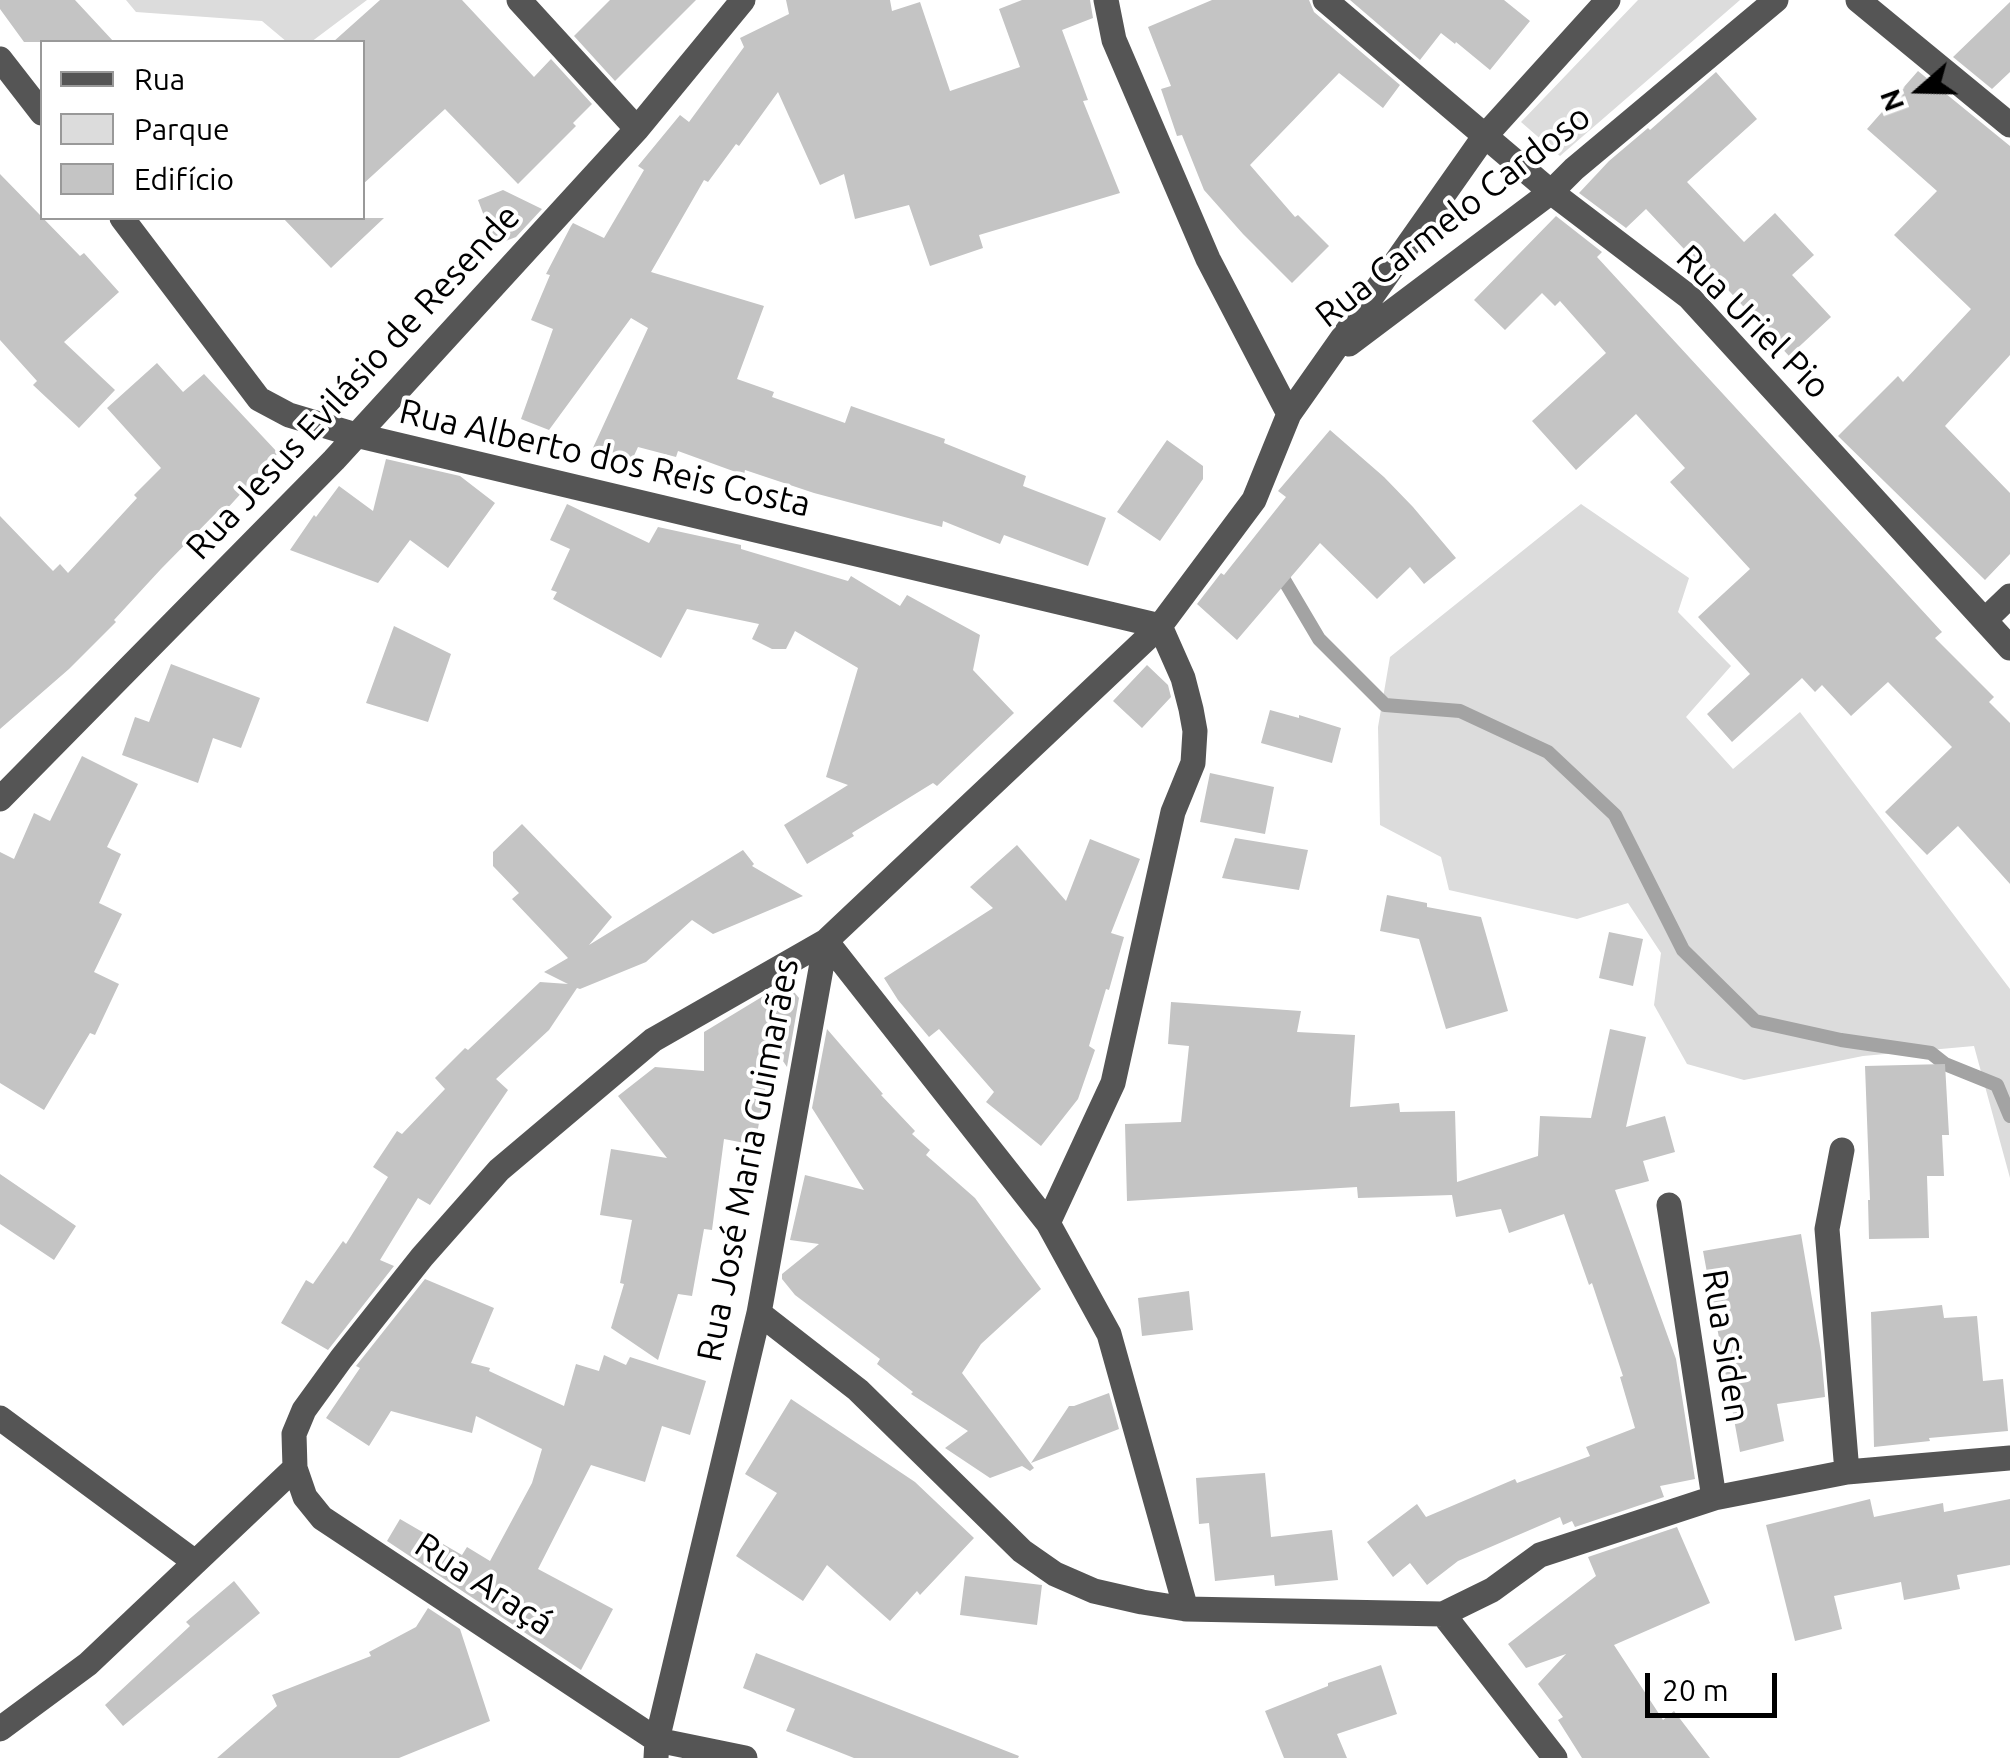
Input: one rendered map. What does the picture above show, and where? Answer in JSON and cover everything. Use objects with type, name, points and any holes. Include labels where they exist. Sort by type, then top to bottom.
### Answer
[{"type":"street","points":[[519,0],[636,130]]},
{"type":"street","name":"Rua Jesus Evilásio de Resende","points":[[0,799],[320,474],[636,130],[743,0]]},
{"type":"street","points":[[1106,0],[1114,40],[1208,259],[1289,414]]},
{"type":"street","name":"Rua Uriel Pio","points":[[1325,0],[1484,137],[1690,297],[2010,648]]},
{"type":"street","name":"Rua Carmelo Cardoso","points":[[1328,359],[1484,137],[1608,0]]},
{"type":"street","name":"Rua Carmelo Cardoso","points":[[1328,359],[1552,192],[1574,169],[1776,0]]},
{"type":"street","points":[[1858,0],[2010,125]]},
{"type":"street","points":[[0,60],[40,110]]},
{"type":"street","name":"Rua Alberto dos Reis Costa","points":[[124,220],[258,399],[289,415],[356,435],[1160,626]]},
{"type":"street","name":"Rua José Maria Guimarães","points":[[657,1752],[759,1312],[826,940],[1160,626],[1254,500],[1289,414],[1328,359]]},
{"type":"street","points":[[1985,620],[2010,596]]},
{"type":"street","points":[[1048,1223],[1113,1083],[1173,812],[1192,763],[1192,708],[1184,678],[1160,626]]},
{"type":"street","points":[[0,1729],[88,1664],[295,1468],[294,1434],[304,1410],[422,1257],[499,1170],[653,1040],[826,940],[1048,1223],[1109,1334],[1186,1609]]},
{"type":"street","points":[[1842,1150],[1826,1229],[1847,1472]]},
{"type":"street","name":"Rua Siden","points":[[1669,1204],[1714,1498]]},
{"type":"street","points":[[759,1312],[858,1390],[1022,1552],[1055,1574],[1094,1590],[1186,1609],[1444,1614],[1492,1590],[1540,1556],[1714,1498],[1847,1472],[2010,1458]]},
{"type":"street","points":[[0,1418],[195,1562]]},
{"type":"street","name":"Rua Araçá","points":[[295,1468],[305,1497],[322,1518],[657,1752]]},
{"type":"street","points":[[1444,1614],[1555,1758]]},
{"type":"street","points":[[657,1752],[745,1758]]},
{"type":"green space","points":[[126,0],[367,0],[314,40],[285,40],[262,21],[136,12]]},
{"type":"green space","points":[[1638,0],[1740,0],[1560,156],[1521,122]]},
{"type":"green space","points":[[1581,504],[1689,578],[1678,612],[1731,666],[1686,717],[1733,769],[1800,712],[2010,989],[2010,1178],[1974,1046],[1863,1056],[1744,1080],[1687,1064],[1654,1005],[1661,953],[1628,903],[1577,919],[1449,890],[1441,857],[1380,825],[1378,727],[1390,657]]},
{"type":"building","points":[[0,0],[75,0],[112,40],[24,42],[0,9]]},
{"type":"building","points":[[380,0],[462,0],[534,77],[551,59],[592,104],[573,123],[576,126],[518,184],[445,109],[365,182],[365,40],[335,40]]},
{"type":"building","points":[[610,0],[696,0],[615,81],[574,36]]},
{"type":"building","points":[[786,0],[890,0],[892,11],[920,2],[950,91],[1020,67],[999,9],[1022,0],[1090,0],[1093,18],[1062,30],[1088,100],[1083,101],[1120,193],[979,235],[983,248],[930,266],[909,205],[855,219],[844,174],[820,185],[778,92],[739,146],[736,144],[708,182],[704,180],[651,272],[764,306],[737,379],[774,392],[772,397],[845,423],[851,406],[945,439],[944,443],[1026,476],[1023,486],[1106,518],[1088,566],[1004,535],[1000,544],[943,521],[942,527],[745,470],[744,475],[678,451],[676,457],[638,447],[631,462],[592,450],[648,328],[631,318],[549,430],[521,419],[553,329],[531,320],[550,275],[546,274],[571,226],[573,223],[604,238],[644,170],[638,166],[680,115],[689,122],[744,47],[740,38],[789,14]]},
{"type":"building","points":[[1212,0],[1309,0],[1314,12],[1400,85],[1383,108],[1339,73],[1250,165],[1295,217],[1298,215],[1329,246],[1292,283],[1204,190],[1182,135],[1177,136],[1161,89],[1171,86],[1148,27]]},
{"type":"building","points":[[1350,0],[1504,0],[1530,21],[1490,70],[1441,33],[1420,60]]},
{"type":"building","points":[[2010,2],[2010,72],[1992,89],[1953,57]]},
{"type":"building","points":[[1918,71],[2010,146],[2010,355],[1945,426],[2010,493],[2010,554],[1985,580],[1838,436],[1898,376],[1903,382],[1971,309],[1894,235],[1937,191],[1867,129]]},
{"type":"building","points":[[1716,72],[1757,119],[1687,182],[1744,242],[1775,213],[1814,255],[1792,275],[1831,317],[1789,356],[1707,267],[1704,270],[1646,209],[1626,228],[1579,193],[1609,161]]},
{"type":"building","points":[[0,174],[40,215],[40,220],[45,220],[80,256],[84,253],[119,292],[64,342],[115,390],[79,428],[33,385],[37,381],[0,340]]},
{"type":"building","points":[[503,190],[542,209],[516,237],[495,245],[478,200]]},
{"type":"building","points":[[1556,216],[1602,252],[1597,257],[1942,632],[1935,638],[1994,697],[1989,702],[2010,723],[2010,884],[1958,826],[1927,855],[1885,812],[1952,747],[1888,682],[1851,716],[1822,685],[1815,692],[1802,678],[1732,742],[1707,714],[1750,674],[1698,617],[1750,569],[1670,482],[1685,468],[1636,414],[1576,470],[1532,421],[1606,353],[1560,301],[1555,306],[1542,293],[1505,330],[1474,300]]},
{"type":"building","points":[[384,218],[331,268],[285,220]]},
{"type":"building","points":[[157,363],[183,392],[204,374],[278,453],[224,512],[220,509],[161,569],[69,669],[0,729],[0,516],[53,571],[60,564],[68,573],[161,468],[107,408]]},
{"type":"building","points":[[1330,430],[1384,477],[1456,558],[1424,584],[1410,567],[1377,599],[1320,543],[1237,640],[1197,604],[1286,497],[1278,491]]},
{"type":"building","points":[[1167,440],[1203,466],[1203,479],[1160,541],[1117,512]]},
{"type":"building","points":[[386,459],[460,476],[495,503],[448,568],[410,540],[378,583],[290,550],[339,486],[373,511]]},
{"type":"building","points":[[567,504],[649,543],[658,527],[741,545],[741,549],[848,581],[851,576],[900,606],[907,595],[980,635],[973,670],[1014,713],[937,786],[933,783],[807,864],[784,825],[848,785],[826,777],[858,668],[795,631],[786,649],[772,649],[752,639],[759,624],[687,609],[661,658],[553,599],[557,592],[551,590],[570,549],[550,540]]},
{"type":"building","points":[[394,626],[451,654],[428,722],[366,703]]},
{"type":"building","points":[[171,664],[260,698],[241,748],[213,738],[198,783],[122,755],[135,717],[149,722]]},
{"type":"building","points":[[1147,665],[1168,685],[1171,697],[1142,728],[1113,701]]},
{"type":"building","points":[[1270,710],[1341,728],[1332,763],[1261,743]]},
{"type":"building","points":[[82,756],[138,784],[107,847],[121,854],[99,903],[122,914],[94,972],[119,984],[95,1035],[90,1033],[44,1110],[0,1083],[0,852],[14,859],[34,813],[50,821]]},
{"type":"building","points":[[1210,773],[1274,787],[1265,834],[1200,822]]},
{"type":"building","points":[[522,824],[612,917],[589,945],[743,850],[752,866],[803,896],[713,934],[692,920],[646,962],[577,988],[549,1030],[496,1079],[508,1090],[430,1205],[418,1198],[380,1260],[394,1266],[328,1350],[281,1323],[306,1280],[313,1284],[343,1241],[346,1244],[388,1177],[373,1167],[397,1131],[402,1134],[445,1089],[435,1078],[465,1048],[468,1050],[540,982],[568,984],[544,972],[568,958],[512,899],[519,893],[493,866],[493,852]]},
{"type":"building","points":[[1235,838],[1308,850],[1299,890],[1222,878]]},
{"type":"building","points":[[1090,839],[1140,859],[1111,933],[1124,937],[1089,1046],[1095,1050],[1078,1099],[1041,1146],[986,1102],[994,1092],[939,1029],[929,1037],[884,978],[993,908],[970,887],[1017,845],[1066,901]]},
{"type":"building","points":[[1387,895],[1481,917],[1508,1011],[1446,1029],[1419,939],[1380,931]]},
{"type":"building","points":[[1609,932],[1643,939],[1633,986],[1599,978]]},
{"type":"building","points":[[770,992],[794,992],[799,998],[787,1067],[773,1046],[755,1145],[724,1139],[712,1230],[704,1229],[692,1296],[678,1294],[658,1360],[611,1328],[624,1284],[620,1283],[632,1220],[600,1215],[611,1149],[667,1158],[618,1096],[655,1067],[704,1071],[704,1032]]},
{"type":"building","points":[[1171,1002],[1301,1011],[1297,1032],[1355,1035],[1350,1107],[1399,1103],[1400,1112],[1455,1111],[1457,1182],[1538,1156],[1540,1116],[1591,1118],[1610,1029],[1646,1037],[1626,1127],[1665,1116],[1675,1152],[1643,1161],[1649,1181],[1615,1190],[1676,1359],[1695,1479],[1660,1486],[1664,1497],[1575,1527],[1572,1521],[1563,1525],[1560,1517],[1458,1561],[1427,1585],[1410,1563],[1393,1577],[1367,1542],[1417,1504],[1426,1517],[1515,1479],[1517,1483],[1590,1456],[1586,1447],[1635,1428],[1620,1377],[1623,1376],[1592,1283],[1589,1285],[1564,1214],[1509,1233],[1501,1209],[1456,1217],[1452,1195],[1358,1198],[1357,1187],[1127,1201],[1125,1124],[1181,1122],[1189,1046],[1168,1044]]},
{"type":"building","points":[[827,1029],[915,1131],[912,1134],[930,1150],[926,1155],[975,1198],[1041,1289],[981,1344],[962,1373],[1034,1468],[1030,1471],[1022,1466],[990,1478],[945,1448],[968,1431],[911,1394],[877,1364],[880,1359],[795,1295],[782,1279],[782,1274],[819,1244],[790,1240],[805,1175],[864,1190],[812,1108]]},
{"type":"building","points":[[1945,1064],[1949,1135],[1942,1135],[1944,1176],[1927,1176],[1929,1238],[1869,1239],[1865,1066]]},
{"type":"building","points":[[0,1174],[76,1226],[54,1260],[0,1224]]},
{"type":"building","points":[[1801,1234],[1825,1397],[1777,1404],[1784,1441],[1740,1452],[1703,1251]]},
{"type":"building","points":[[425,1279],[494,1308],[471,1363],[490,1368],[489,1371],[564,1406],[576,1364],[599,1371],[604,1355],[626,1365],[630,1357],[706,1381],[690,1435],[662,1426],[645,1482],[591,1465],[538,1569],[613,1609],[581,1670],[387,1541],[400,1519],[462,1555],[467,1547],[490,1561],[532,1483],[542,1449],[476,1416],[472,1433],[391,1411],[369,1446],[326,1418],[360,1368],[356,1366]]},
{"type":"building","points":[[1189,1291],[1193,1330],[1142,1336],[1138,1298]]},
{"type":"building","points":[[1942,1305],[1944,1318],[1977,1316],[1983,1381],[2003,1379],[2008,1431],[1874,1447],[1871,1312]]},
{"type":"building","points":[[1109,1393],[1119,1429],[1031,1463],[1069,1406]]},
{"type":"building","points":[[791,1399],[915,1482],[974,1538],[890,1621],[827,1565],[803,1601],[736,1556],[777,1493],[745,1474]]},
{"type":"building","points":[[1265,1473],[1271,1537],[1332,1530],[1338,1580],[1275,1586],[1274,1575],[1215,1581],[1209,1523],[1199,1524],[1196,1478]]},
{"type":"building","points":[[1870,1499],[1874,1517],[1943,1503],[1944,1512],[2010,1499],[2010,1565],[1957,1575],[1960,1589],[1904,1600],[1901,1582],[1834,1596],[1842,1629],[1795,1641],[1766,1525]]},
{"type":"building","points":[[1677,1527],[1710,1603],[1614,1645],[1663,1720],[1674,1711],[1710,1758],[1582,1758],[1558,1720],[1563,1717],[1538,1684],[1566,1654],[1526,1668],[1508,1644],[1596,1576],[1588,1557]]},
{"type":"building","points":[[965,1576],[1042,1585],[1037,1625],[960,1615]]},
{"type":"building","points":[[234,1581],[260,1613],[123,1726],[105,1705],[190,1626],[186,1622]]},
{"type":"building","points":[[428,1608],[460,1629],[490,1721],[399,1758],[217,1758],[277,1706],[272,1695],[371,1656],[369,1652],[416,1627]]},
{"type":"building","points":[[756,1653],[1019,1756],[854,1758],[786,1731],[795,1709],[743,1688]]},
{"type":"building","points":[[1381,1665],[1397,1714],[1337,1734],[1347,1758],[1284,1758],[1265,1711]]},
{"type":"waterway","points":[[1277,568],[1319,639],[1385,705],[1460,711],[1548,752],[1615,815],[1683,950],[1755,1021],[1841,1040],[1931,1053],[1945,1064],[1997,1085],[2010,1116]]}]
